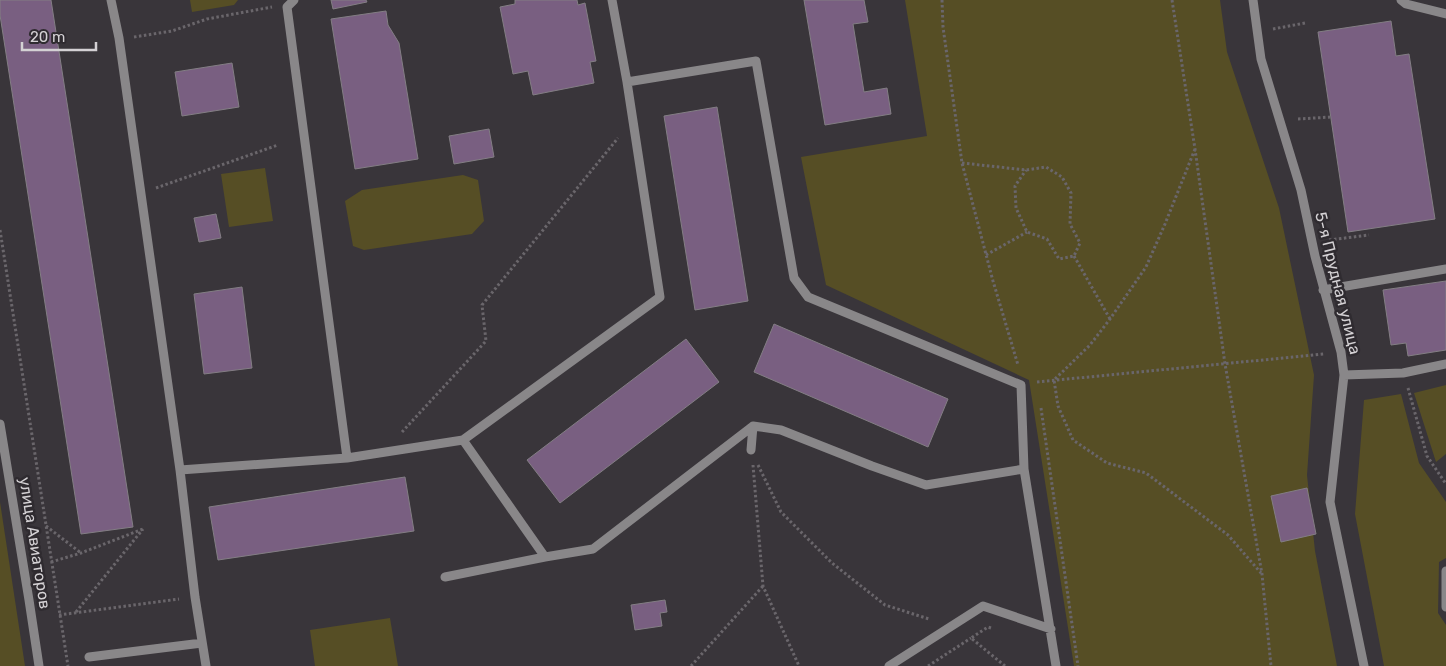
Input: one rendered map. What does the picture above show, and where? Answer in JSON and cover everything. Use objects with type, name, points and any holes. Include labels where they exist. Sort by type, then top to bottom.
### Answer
[{"type":"street","points":[[111,0],[120,48],[206,666]]},
{"type":"street","points":[[294,0],[287,7],[347,458]]},
{"type":"street","points":[[180,470],[347,458],[463,440],[660,297],[627,82],[612,0]]},
{"type":"street","name":"5-я Прудная улица","points":[[1253,0],[1262,59],[1301,190],[1323,290],[1341,352],[1344,375],[1330,502],[1364,666]]},
{"type":"street","points":[[1401,0],[1406,4],[1446,14]]},
{"type":"street","points":[[627,82],[756,61],[794,278],[808,297],[1021,385],[1024,469],[1056,666]]},
{"type":"street","points":[[1323,290],[1446,269]]},
{"type":"street","points":[[1344,375],[1404,373],[1446,364]]},
{"type":"street","name":"улица Авиаторов","points":[[0,424],[39,666]]},
{"type":"street","points":[[445,577],[593,549],[753,426],[782,430],[872,466],[926,485],[1024,469]]},
{"type":"street","points":[[751,450],[753,426]]},
{"type":"street","points":[[463,440],[545,557]]},
{"type":"street","points":[[1446,571],[1446,607]]},
{"type":"street","points":[[889,666],[983,606],[1051,629]]},
{"type":"street","points":[[89,657],[202,643]]},
{"type":"path","points":[[942,0],[943,27],[962,163],[986,255],[1018,363]]},
{"type":"path","points":[[1172,0],[1225,364],[1262,574],[1271,666]]},
{"type":"path","points":[[155,34],[207,19],[268,7],[287,7]]},
{"type":"path","points":[[1272,29],[1305,23]]},
{"type":"path","points":[[1297,120],[1331,117]]},
{"type":"path","points":[[384,452],[486,341],[482,305],[633,120]]},
{"type":"path","points":[[154,189],[278,145]]},
{"type":"path","points":[[1054,380],[1090,345],[1146,267],[1195,149]]},
{"type":"path","points":[[962,163],[1026,170],[1046,167],[1062,177],[1071,193],[1070,224],[1080,243],[1074,256]]},
{"type":"path","points":[[1026,170],[1015,186],[1016,208],[1027,232],[1047,239],[1059,258],[1074,256]]},
{"type":"path","points":[[0,230],[68,666]]},
{"type":"path","points":[[986,255],[1027,232]]},
{"type":"path","points":[[1328,240],[1369,235]]},
{"type":"path","points":[[1074,256],[1110,319]]},
{"type":"path","points":[[1037,382],[1316,355]]},
{"type":"path","points":[[1404,373],[1427,456],[1446,484]]},
{"type":"path","points":[[1054,380],[1058,406],[1073,440],[1107,463],[1146,474],[1228,535],[1262,574]]},
{"type":"path","points":[[1040,402],[1078,666]]},
{"type":"path","points":[[751,450],[763,586],[799,666]]},
{"type":"path","points":[[751,450],[781,512],[832,563],[884,605],[951,626]]},
{"type":"path","points":[[46,526],[81,553]]},
{"type":"path","points":[[51,562],[81,553],[143,529],[76,613]]},
{"type":"path","points":[[691,666],[763,586]]},
{"type":"path","points":[[60,615],[195,597]]},
{"type":"path","points":[[928,666],[988,627],[997,630]]},
{"type":"path","points":[[971,638],[1005,666]]},
{"type":"shaded area","points":[[190,0],[238,0],[234,5],[192,12]]},
{"type":"shaded area","points":[[905,0],[1220,0],[1227,52],[1279,208],[1314,375],[1307,475],[1315,551],[1337,666],[1074,666],[1029,380],[826,285],[801,157],[927,136]]},
{"type":"shaded area","points":[[265,168],[273,221],[229,227],[221,174]]},
{"type":"shaded area","points":[[463,175],[478,180],[484,221],[472,234],[364,250],[353,246],[345,201],[362,190]]},
{"type":"shaded area","points":[[1446,385],[1446,454],[1436,462],[1414,393]]},
{"type":"shaded area","points":[[1401,394],[1419,463],[1446,502],[1446,558],[1439,562],[1438,613],[1446,625],[1446,666],[1384,666],[1355,514],[1364,400]]},
{"type":"shaded area","points":[[0,502],[25,666],[0,666]]},
{"type":"shaded area","points":[[390,618],[398,666],[315,666],[310,630]]},
{"type":"building","points":[[0,0],[51,0],[133,527],[81,534],[0,15]]},
{"type":"building","points":[[331,0],[366,0],[367,2],[333,9]]},
{"type":"building","points":[[515,0],[577,0],[578,5],[585,3],[596,61],[590,62],[594,83],[533,95],[528,71],[513,74],[500,7],[515,4]]},
{"type":"building","points":[[804,0],[864,0],[868,22],[853,24],[864,92],[887,88],[891,114],[825,125]]},
{"type":"building","points":[[386,11],[388,25],[399,43],[418,159],[355,169],[331,19]]},
{"type":"building","points":[[1391,21],[1396,56],[1409,54],[1435,219],[1348,232],[1318,32]]},
{"type":"building","points":[[232,63],[239,107],[182,116],[175,72]]},
{"type":"building","points":[[717,107],[748,301],[695,310],[664,116]]},
{"type":"building","points":[[489,129],[494,157],[454,164],[449,136]]},
{"type":"building","points":[[216,214],[221,238],[199,242],[194,218]]},
{"type":"building","points":[[1446,281],[1446,350],[1408,356],[1406,343],[1391,345],[1383,290]]},
{"type":"building","points":[[242,287],[252,368],[204,374],[194,294]]},
{"type":"building","points":[[774,324],[948,399],[928,447],[754,372]]},
{"type":"building","points":[[686,339],[719,382],[560,503],[527,460]]},
{"type":"building","points":[[405,477],[414,531],[218,560],[209,507]]},
{"type":"building","points":[[1307,488],[1316,534],[1281,542],[1271,496]]},
{"type":"building","points":[[665,600],[667,612],[660,613],[662,626],[635,630],[631,605]]}]
